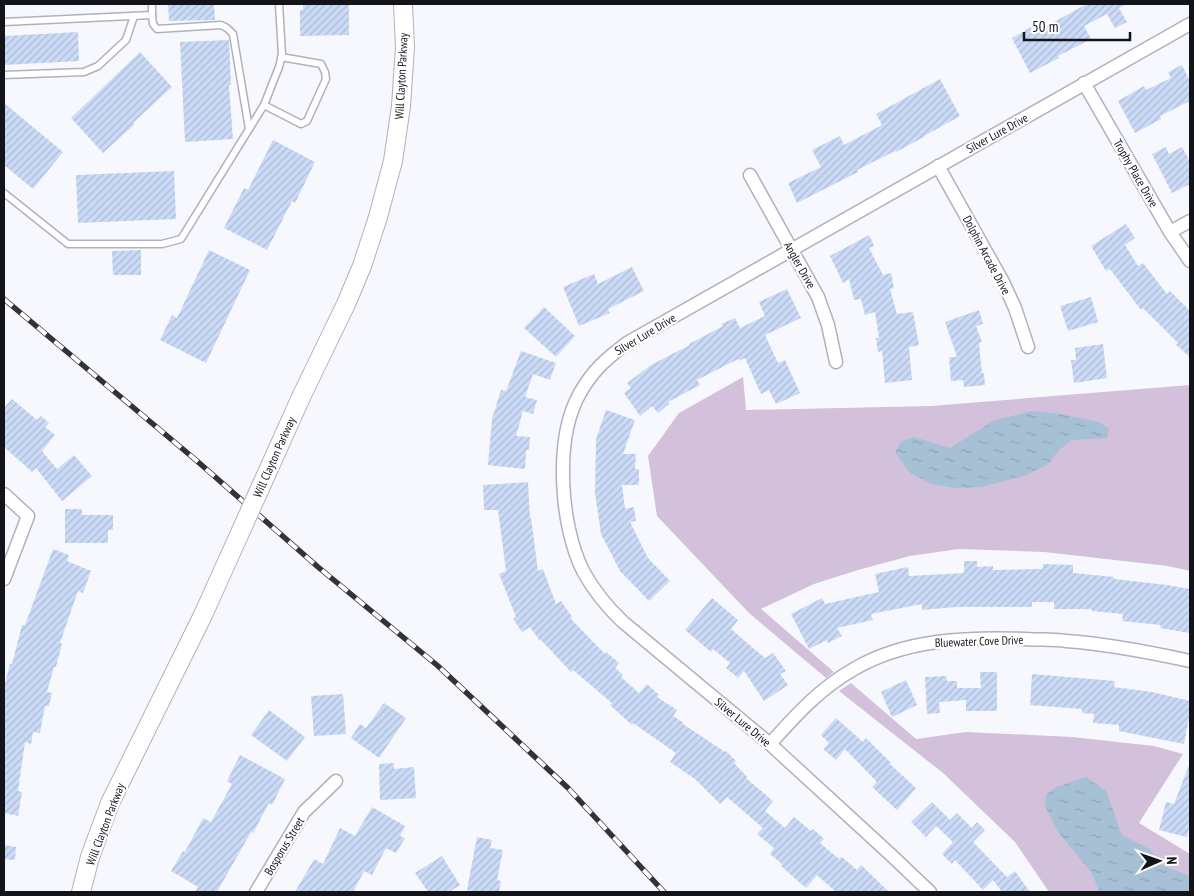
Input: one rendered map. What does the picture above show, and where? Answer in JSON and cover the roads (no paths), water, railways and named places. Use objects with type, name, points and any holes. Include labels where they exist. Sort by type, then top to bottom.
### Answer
[{"type":"street","name":"Will Clayton Parkway","points":[[81,892],[90,857],[110,803],[204,615],[362,266],[393,161],[401,106],[404,47],[403,4]]},
{"type":"street","name":"Silver Lure Drive","points":[[930,892],[770,744],[623,622],[608,608],[594,590],[574,549],[563,483],[565,437],[571,414],[576,401],[591,376],[606,358],[627,343],[1190,24]]},
{"type":"street","name":"Trophy Place Drive","points":[[1084,83],[1170,232],[1190,261]]},
{"type":"street","name":"Dolphin Arcade Drive","points":[[938,166],[1003,282],[1015,308],[1028,347]]},
{"type":"street","name":"Angler Drive","points":[[750,175],[818,298],[828,325],[836,362]]},
{"type":"street","points":[[1170,232],[1190,221]]},
{"type":"street","points":[[4,494],[28,516],[4,579]]},
{"type":"street","name":"Bluewater Cove Drive","points":[[770,744],[821,691],[856,668],[880,656],[933,642],[980,639],[1065,640],[1117,647],[1190,661]]},
{"type":"street","name":"Bosporus Street","points":[[256,892],[304,812],[336,781]]},
{"type":"lane","points":[[152,4],[153,24],[157,28],[221,25],[228,28],[233,34],[249,129]]},
{"type":"lane","points":[[4,194],[68,244],[162,244],[181,239],[264,105],[281,57],[280,4]]},
{"type":"lane","points":[[4,22],[152,15]]},
{"type":"lane","points":[[4,75],[84,72],[98,66],[126,40],[134,16]]},
{"type":"lane","points":[[264,105],[301,124],[307,121],[326,79],[321,64],[281,57]]},
{"type":"water","points":[[1031,411],[1060,414],[1099,422],[1109,429],[1107,438],[1072,440],[1059,450],[1048,464],[1024,476],[981,487],[955,488],[932,484],[910,473],[895,452],[901,442],[914,437],[950,448],[993,421]]},
{"type":"water","points":[[1086,777],[1106,791],[1122,835],[1151,850],[1159,864],[1187,875],[1190,879],[1190,892],[1100,892],[1091,872],[1058,832],[1045,806],[1046,795],[1054,788]]},
{"type":"railway","points":[[4,299],[197,461],[318,567],[438,666],[568,788],[664,892]]}]
